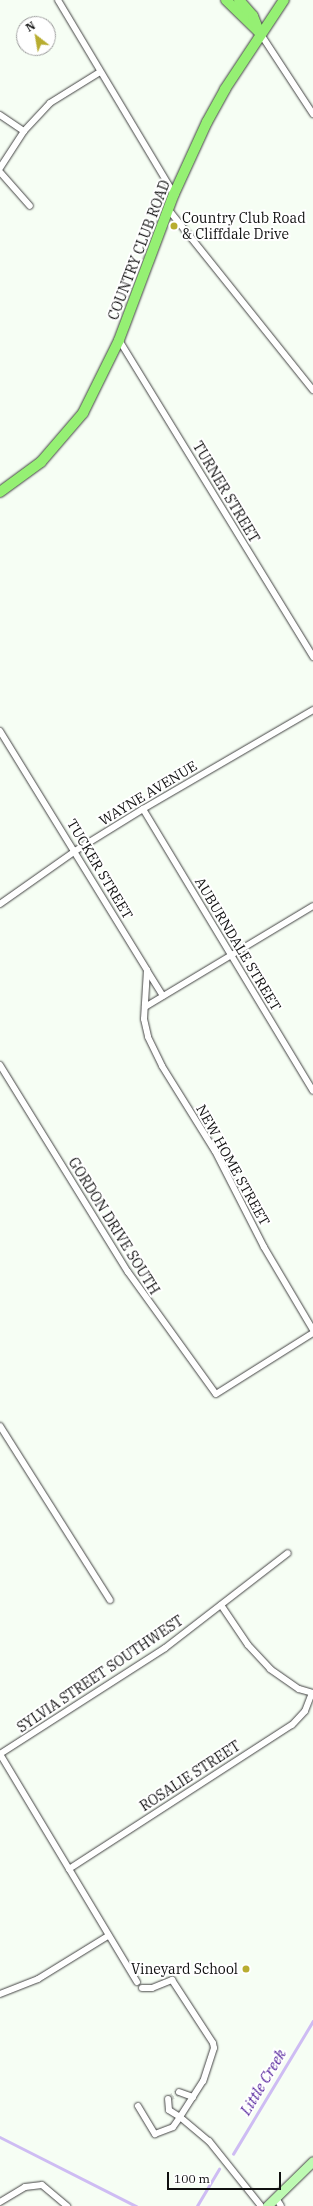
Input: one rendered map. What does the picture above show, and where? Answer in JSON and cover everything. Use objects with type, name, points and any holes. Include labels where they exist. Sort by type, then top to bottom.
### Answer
[{"type":"main road","points":[[226,0],[260,33]]},
{"type":"main road","points":[[239,0],[253,16],[260,33]]},
{"type":"main road","name":"COUNTRY CLUB ROAD","points":[[0,492],[41,462],[64,438],[83,413],[120,340],[174,194],[224,89],[260,33],[284,0]]},
{"type":"street","points":[[58,0],[174,194]]},
{"type":"street","points":[[260,33],[313,114]]},
{"type":"street","points":[[0,168],[24,131],[50,104],[100,72]]},
{"type":"street","points":[[0,115],[24,131]]},
{"type":"street","points":[[0,172],[30,206]]},
{"type":"street","points":[[168,209],[313,390]]},
{"type":"street","name":"TURNER STREET","points":[[120,340],[313,657]]},
{"type":"street","name":"WAYNE AVENUE","points":[[0,904],[75,851],[143,809],[313,710]]},
{"type":"street","name":"TUCKER STREET","points":[[0,731],[163,996]]},
{"type":"street","name":"AUBURNDALE STREET","points":[[143,809],[313,1091]]},
{"type":"street","points":[[145,1007],[313,906]]},
{"type":"street","points":[[145,1007],[147,970]]},
{"type":"street","name":"NEW HOME STREET","points":[[145,1007],[144,1019],[148,1037],[162,1066],[215,1152],[264,1247],[313,1332]]},
{"type":"street","name":"GORDON DRIVE SOUTH","points":[[0,1065],[128,1272],[216,1394],[313,1332]]},
{"type":"street","points":[[0,1426],[110,1600]]},
{"type":"street","name":"SYLVIA STREET SOUTHWEST","points":[[0,1754],[165,1648],[288,1553]]},
{"type":"street","points":[[221,1605],[248,1644],[270,1669],[294,1686],[312,1693]]},
{"type":"street","name":"ROSALIE STREET","points":[[69,1869],[292,1725],[305,1711],[312,1693]]},
{"type":"street","points":[[0,1754],[137,1982]]},
{"type":"street","points":[[0,1994],[38,1979],[108,1936]]},
{"type":"street","points":[[138,2106],[155,2134],[173,2127],[203,2081],[214,2048],[213,2043],[172,1980],[152,1988],[142,1988]]},
{"type":"street","points":[[179,2092],[192,2098]]},
{"type":"street","points":[[168,2099],[169,2110],[180,2117],[214,2148],[261,2206]]},
{"type":"street","points":[[267,2206],[279,2202],[313,2161]]},
{"type":"street","points":[[0,2202],[25,2187],[42,2185],[67,2206]]},
{"type":"waterway","name":"Little Creek","points":[[233,2154],[313,2021]]},
{"type":"waterway","points":[[0,2137],[136,2206]]},
{"type":"waterway","name":"Little Creek","points":[[197,2206],[219,2169]]},
{"type":"tunnel","points":[[168,2099],[179,2092]]},
{"type":"place","name":"Country Club Road & Cliffdale Drive","points":[[174,226]]},
{"type":"place","name":"Vineyard School","points":[[246,1969]]}]
